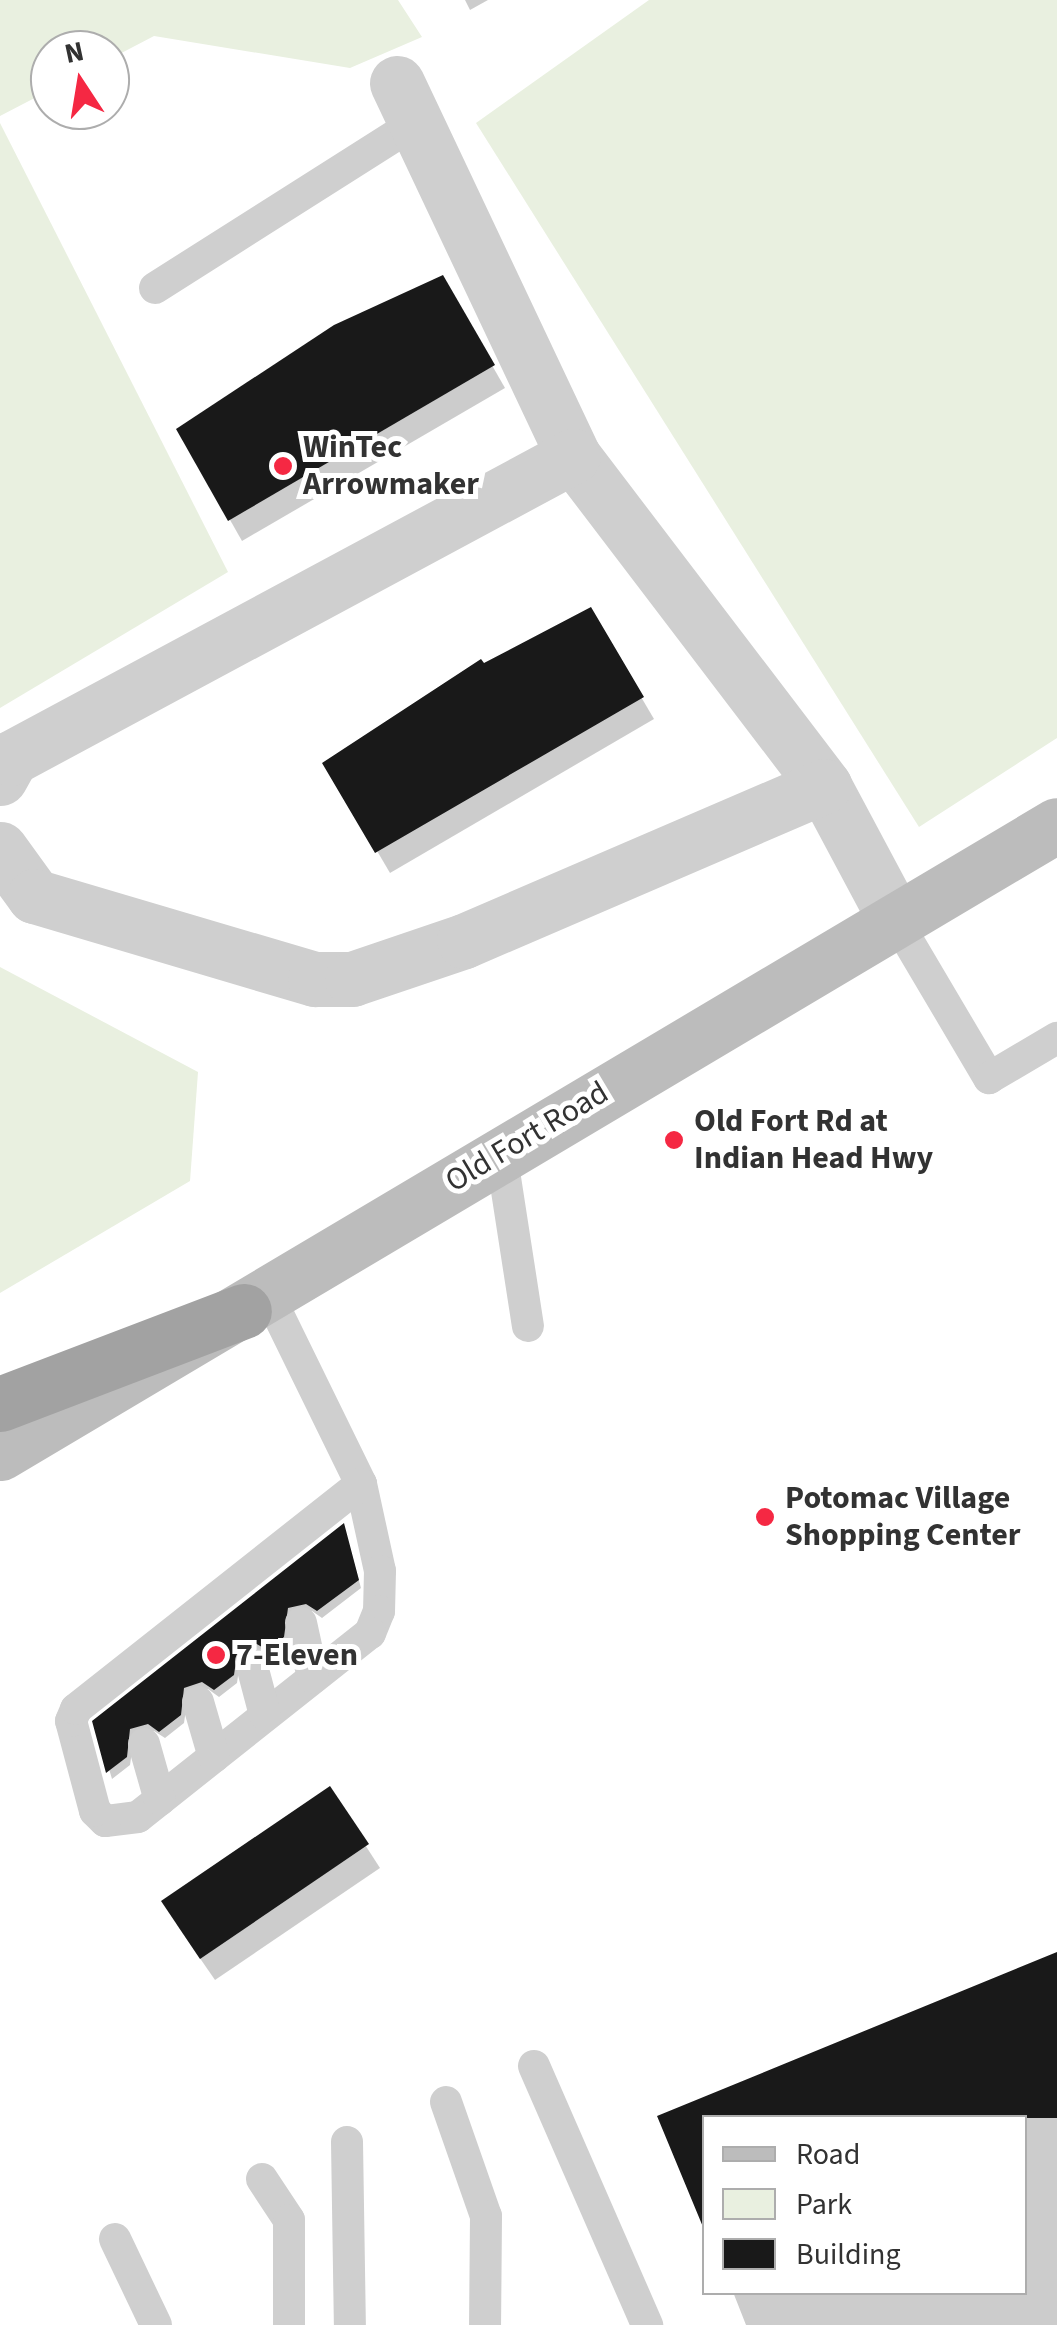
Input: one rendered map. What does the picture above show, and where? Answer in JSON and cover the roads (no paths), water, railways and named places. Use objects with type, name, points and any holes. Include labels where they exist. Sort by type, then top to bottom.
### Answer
[{"type":"highway","points":[[0,1404],[256,1304]]},
{"type":"main road","name":"Old Fort Road","points":[[0,1453],[1057,825]]},
{"type":"street","points":[[406,103],[573,456],[824,786],[895,919]]},
{"type":"street","points":[[0,778],[11,758],[573,456]]},
{"type":"street","points":[[0,849],[34,896],[315,978],[352,979],[464,940],[824,786]]},
{"type":"lane","points":[[155,288],[406,103]]},
{"type":"lane","points":[[895,919],[989,1078],[1057,1038]]},
{"type":"lane","points":[[502,1152],[528,1326]]},
{"type":"lane","points":[[256,1304],[361,1484],[380,1571],[379,1612],[370,1634],[160,1800],[120,1823],[95,1811],[72,1721],[91,1693],[125,1679],[233,1596],[284,1556],[361,1484]]},
{"type":"lane","points":[[301,1623],[312,1678]]},
{"type":"lane","points":[[250,1662],[265,1715]]},
{"type":"lane","points":[[198,1702],[214,1757]]},
{"type":"lane","points":[[144,1744],[160,1800]]},
{"type":"lane","points":[[534,2066],[647,2325]]},
{"type":"lane","points":[[446,2102],[486,2216],[486,2325]]},
{"type":"lane","points":[[348,2142],[350,2325]]},
{"type":"lane","points":[[262,2179],[289,2220],[288,2325]]},
{"type":"lane","points":[[115,2239],[156,2325]]},
{"type":"place","name":"WinTec Arrowmaker","points":[[283,466]]},
{"type":"place","name":"Old Fort Rd at Indian Head Hwy","points":[[674,1140]]},
{"type":"place","name":"Potomac Village Shopping Center","points":[[765,1517]]},
{"type":"place","name":"7-Eleven","points":[[216,1655]]}]
